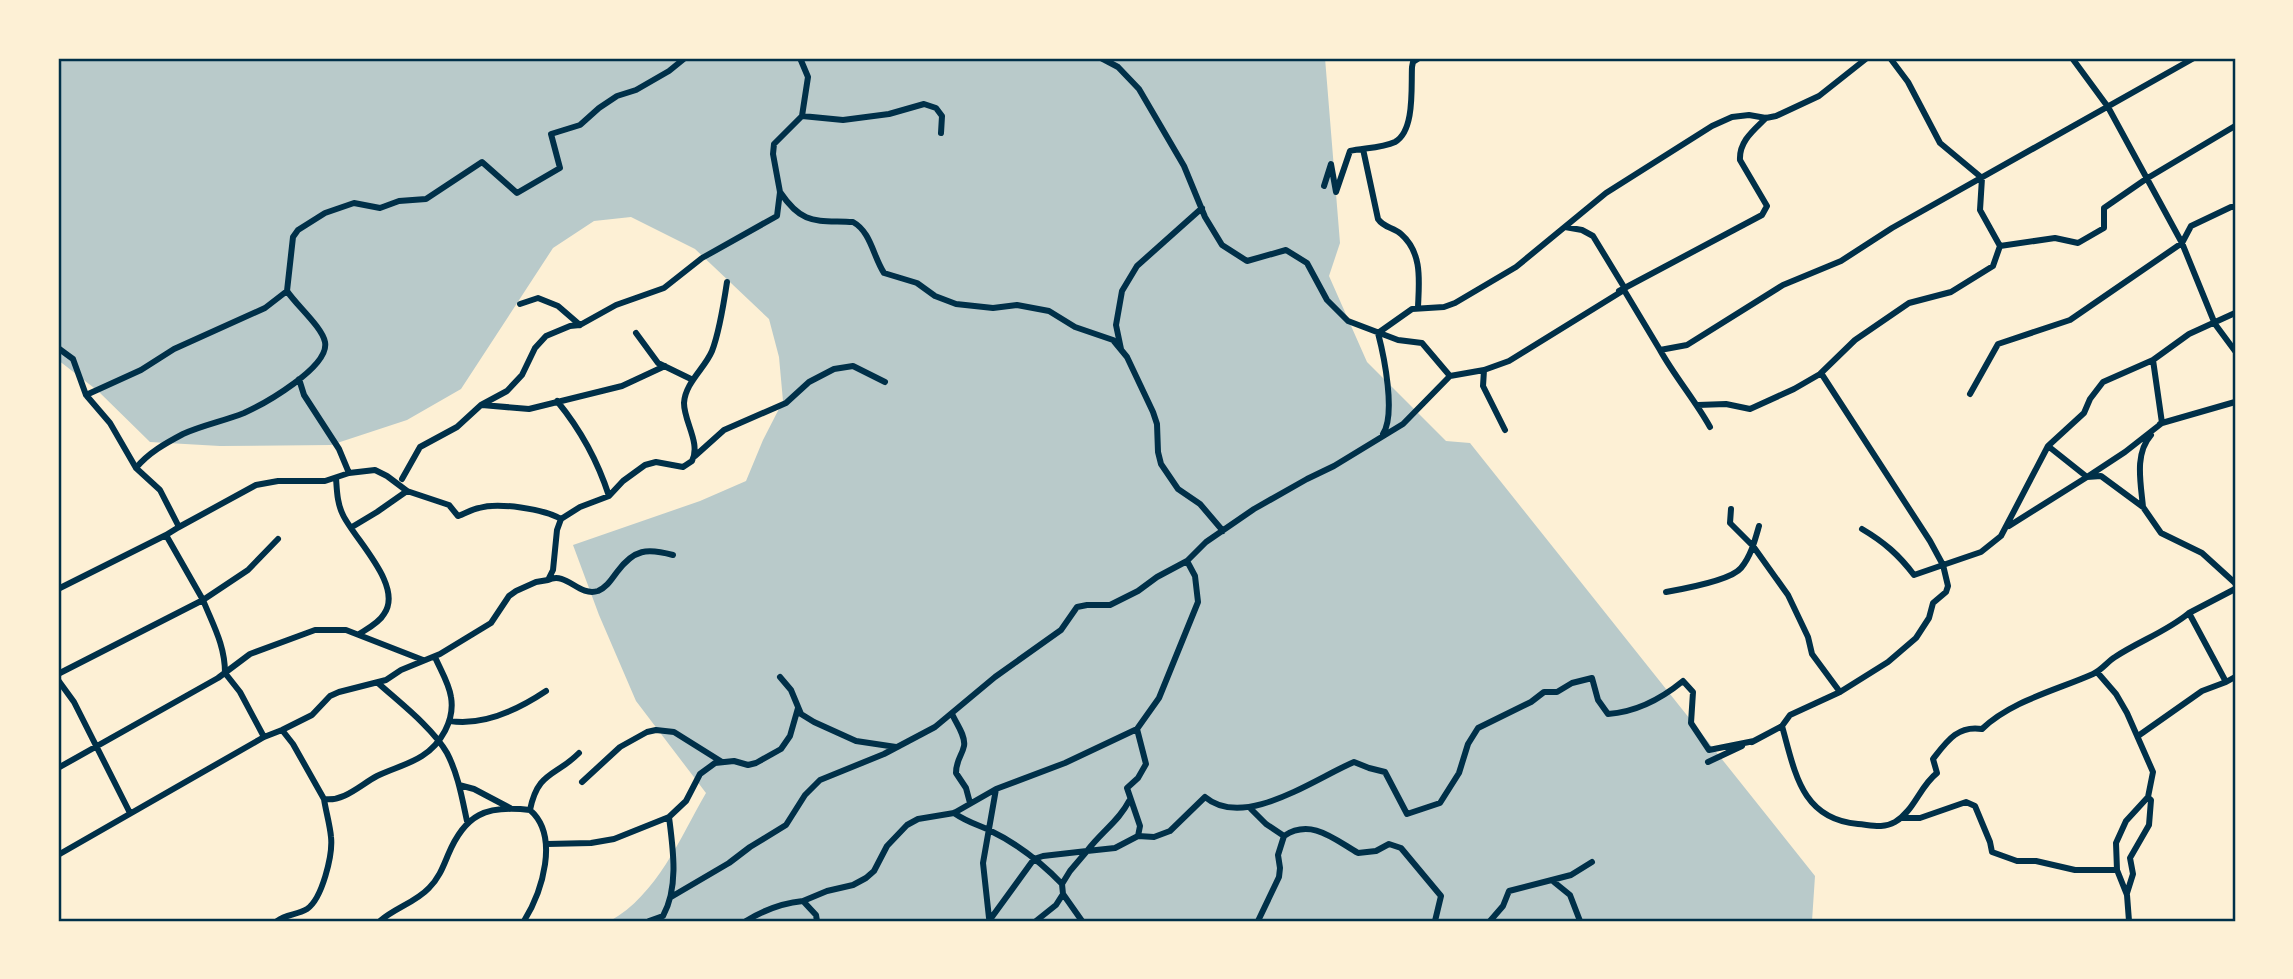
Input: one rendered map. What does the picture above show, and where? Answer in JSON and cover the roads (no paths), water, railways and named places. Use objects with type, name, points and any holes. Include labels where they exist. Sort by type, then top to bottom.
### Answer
[{"type":"street","points":[[136,468],[145,457],[183,434],[267,401],[299,379],[321,358],[325,352],[325,343],[321,331],[287,292],[293,237],[298,230],[325,213],[354,204],[380,208],[399,201],[426,199],[482,162],[517,193],[560,168],[551,134],[580,125],[617,96],[636,90],[669,71],[685,58]]},
{"type":"street","points":[[402,479],[419,447],[457,427],[481,405],[507,391],[522,375],[527,360],[546,336],[570,326],[580,325],[616,305],[664,288],[702,258],[777,216],[780,192],[773,154],[774,144],[802,116],[808,77],[800,58]]},
{"type":"street","points":[[1101,58],[1118,67],[1139,89],[1188,173],[1202,208],[1222,245],[1247,261],[1286,250],[1307,262],[1327,300],[1349,321],[1398,340],[1422,343],[1450,376]]},
{"type":"street","points":[[1325,186],[1331,164],[1336,192],[1350,151],[1395,142],[1404,134],[1409,122],[1412,67],[1413,62],[1419,58]]},
{"type":"street","points":[[1378,333],[1418,307],[1444,307],[1455,303],[1516,267],[1606,193],[1712,126],[1732,117],[1776,116],[1819,96],[1867,58]]},
{"type":"street","points":[[1890,58],[1908,82],[1940,143],[1982,178]]},
{"type":"street","points":[[2072,58],[2108,107],[2182,243],[2215,324],[2235,351]]},
{"type":"street","points":[[1660,350],[1687,345],[1783,285],[1841,261],[1892,228],[2194,58]]},
{"type":"street","points":[[802,116],[843,120],[890,114],[924,104],[936,108],[942,117],[941,134]]},
{"type":"street","points":[[1509,360],[1625,287],[1762,215],[1768,206],[1740,160],[1739,151],[1745,139],[1766,118]]},
{"type":"street","points":[[2000,246],[2055,238],[2077,243],[2104,228],[2104,208],[2146,178],[2235,126]]},
{"type":"street","points":[[1363,149],[1378,219],[1384,227],[1401,234],[1417,258],[1420,278],[1418,307]]},
{"type":"street","points":[[1698,405],[1726,404],[1750,410],[1821,373],[1855,340],[1909,303],[1951,292],[1993,266],[2000,246],[1980,210],[1982,178]]},
{"type":"street","points":[[780,192],[791,208],[803,217],[853,222],[860,226],[867,233],[872,253],[884,273],[917,283],[935,296],[956,304],[993,308],[1017,305],[1049,311],[1075,327],[1112,340],[1127,357],[1157,425],[1161,464],[1178,489],[1200,504],[1223,531]]},
{"type":"street","points":[[1970,394],[1998,344],[2070,320],[2182,243],[2191,226],[2235,207]]},
{"type":"street","points":[[1121,351],[1116,325],[1122,290],[1137,266],[1202,208]]},
{"type":"street","points":[[1565,227],[1582,230],[1593,236],[1625,287]]},
{"type":"street","points":[[694,457],[684,403],[693,380],[709,359],[714,347],[727,282]]},
{"type":"street","points":[[671,897],[729,863],[790,822],[805,795],[820,780],[898,747],[935,727],[995,677],[1061,630],[1077,607],[1110,605],[1138,591],[1187,561],[1206,542],[1254,509],[1334,467],[1403,424],[1450,376],[1484,370],[1509,360],[1624,290],[1675,376],[1698,405],[1710,427]]},
{"type":"street","points":[[86,395],[141,370],[174,349],[265,308],[287,292]]},
{"type":"street","points":[[520,304],[538,298],[558,306],[580,325]]},
{"type":"street","points":[[1862,529],[1891,548],[1914,575],[1982,552],[2001,536],[2007,527],[2048,446],[2084,413],[2090,399],[2103,382],[2153,360],[2189,334],[2235,313]]},
{"type":"street","points":[[636,333],[649,353],[665,366],[693,380]]},
{"type":"street","points":[[1378,333],[1388,380],[1388,427],[1382,435]]},
{"type":"street","points":[[58,348],[73,359],[86,395],[110,423],[136,468],[160,490],[179,527]]},
{"type":"street","points":[[2143,507],[2140,465],[2145,442],[2162,423],[2153,360]]},
{"type":"street","points":[[481,405],[529,409],[622,386],[665,366]]},
{"type":"street","points":[[548,580],[553,570],[557,530],[561,519],[570,512],[609,496],[623,481],[645,465],[656,461],[683,467],[724,430],[786,403],[809,382],[834,369],[853,366],[885,382]]},
{"type":"street","points":[[1484,370],[1483,386],[1505,430]]},
{"type":"street","points":[[1708,762],[1782,726],[1790,715],[1840,692],[1888,662],[1916,638],[1929,618],[1933,603],[1946,592],[1948,586],[1943,565],[1924,531],[1821,373]]},
{"type":"street","points":[[299,379],[304,395],[339,449],[349,473]]},
{"type":"street","points":[[556,401],[582,436],[603,476],[609,496]]},
{"type":"street","points":[[2007,527],[2125,452],[2162,423],[2235,402]]},
{"type":"street","points":[[2048,446],[2087,477],[2101,476],[2143,507],[2161,533],[2202,553],[2235,583]]},
{"type":"street","points":[[58,589],[166,535],[256,485],[278,481],[325,481],[349,473],[375,470],[407,491],[449,505],[458,516],[480,507],[520,508],[549,512],[561,519]]},
{"type":"street","points":[[336,478],[339,508],[382,574],[390,596],[384,614],[359,634]]},
{"type":"street","points":[[352,527],[407,491]]},
{"type":"street","points":[[1731,509],[1730,523],[1753,547],[1788,595],[1808,637],[1812,654],[1840,692]]},
{"type":"street","points":[[1666,592],[1697,587],[1740,570],[1753,547],[1759,526]]},
{"type":"street","points":[[166,535],[220,636],[225,673],[240,692],[264,737]]},
{"type":"street","points":[[58,674],[203,600],[248,570],[278,539]]},
{"type":"street","points":[[58,855],[264,737],[312,715],[330,696],[378,683],[435,657],[491,623],[509,596],[516,591],[555,577],[564,579],[582,590],[594,592],[609,584],[623,564],[640,552],[649,550],[673,555]]},
{"type":"street","points":[[746,921],[760,912],[786,902],[803,901],[827,891],[853,885],[866,878],[874,871],[887,846],[907,825],[918,819],[954,813],[996,789],[1065,763],[1137,729],[1159,698],[1198,602],[1195,576],[1187,561]]},
{"type":"street","points":[[1901,818],[1921,788],[1937,773],[1933,759],[1950,738],[1970,727],[1982,729],[1993,719],[2017,706],[2097,672],[2114,658],[2235,589]]},
{"type":"street","points":[[2189,613],[2226,682]]},
{"type":"street","points":[[58,768],[225,673],[250,654],[315,630],[346,630],[413,658],[425,660]]},
{"type":"street","points":[[324,799],[342,797],[384,772],[421,757],[439,742],[450,721],[451,695],[435,657]]},
{"type":"street","points":[[2097,672],[2116,694],[2153,772],[2148,797],[2126,821],[2116,843],[2117,870],[2127,895],[2129,921]]},
{"type":"street","points":[[780,677],[791,690],[798,708],[814,722],[846,738],[898,747]]},
{"type":"street","points":[[2138,736],[2202,691],[2235,677]]},
{"type":"street","points":[[989,920],[1034,859],[1115,848],[1139,835],[1154,836],[1170,831],[1205,797],[1215,806],[1230,809],[1251,808],[1275,800],[1354,762],[1385,772],[1406,814],[1440,803],[1459,773],[1468,744],[1478,729],[1531,702],[1544,692],[1558,692],[1572,683],[1592,678],[1598,700],[1608,714],[1623,713],[1656,700],[1684,681],[1693,692],[1691,723],[1709,750],[1754,741]]},
{"type":"street","points":[[58,680],[74,702],[130,813]]},
{"type":"street","points":[[378,683],[446,751],[459,785],[467,821]]},
{"type":"street","points":[[450,721],[482,721],[531,701],[546,691]]},
{"type":"street","points":[[547,844],[591,843],[614,839],[669,817],[686,801],[700,774],[715,763],[755,764],[781,749],[790,736],[798,708]]},
{"type":"street","points":[[952,714],[963,738],[964,748],[959,755],[956,773],[966,788],[970,803]]},
{"type":"street","points":[[1782,726],[1798,784],[1821,813],[1846,823],[1882,827],[1901,818],[1920,818],[1966,802],[1975,806],[1992,852],[2017,861],[2036,861],[2075,870],[2117,870]]},
{"type":"street","points":[[582,782],[620,747],[656,730],[665,729],[682,736],[722,762]]},
{"type":"street","points":[[1137,729],[1146,764],[1138,778],[1126,788],[1138,819],[1139,835]]},
{"type":"street","points":[[277,921],[284,915],[306,909],[315,901],[322,887],[331,839],[324,799],[293,744],[282,730]]},
{"type":"street","points":[[530,810],[533,795],[543,779],[579,753]]},
{"type":"street","points":[[459,785],[474,789],[512,809]]},
{"type":"street","points":[[989,920],[983,863],[996,789]]},
{"type":"street","points":[[2127,895],[2133,874],[2130,858],[2149,825],[2151,800],[2148,797]]},
{"type":"street","points":[[1082,921],[1063,894],[1062,884],[1103,830],[1123,812],[1129,801]]},
{"type":"street","points":[[1251,808],[1266,824],[1284,836]]},
{"type":"street","points":[[380,921],[428,889],[439,875],[449,851],[467,821],[475,816],[512,809],[530,810],[543,826],[547,844],[540,884],[527,920]]},
{"type":"street","points":[[954,813],[988,830],[1034,859],[1062,884]]},
{"type":"street","points":[[649,921],[663,916],[671,897],[672,852],[669,817]]},
{"type":"street","points":[[1258,921],[1279,877],[1278,855],[1284,836],[1294,830],[1311,828],[1322,831],[1358,853],[1376,851],[1389,844],[1401,848],[1441,896],[1435,921]]},
{"type":"street","points":[[1490,921],[1503,906],[1508,891],[1571,875],[1592,862]]},
{"type":"street","points":[[1554,881],[1570,895],[1580,921]]},
{"type":"street","points":[[1036,921],[1056,905],[1063,894]]},
{"type":"street","points":[[803,901],[816,915],[817,921]]},
{"type":"street","points":[[663,916],[671,921]]}]
